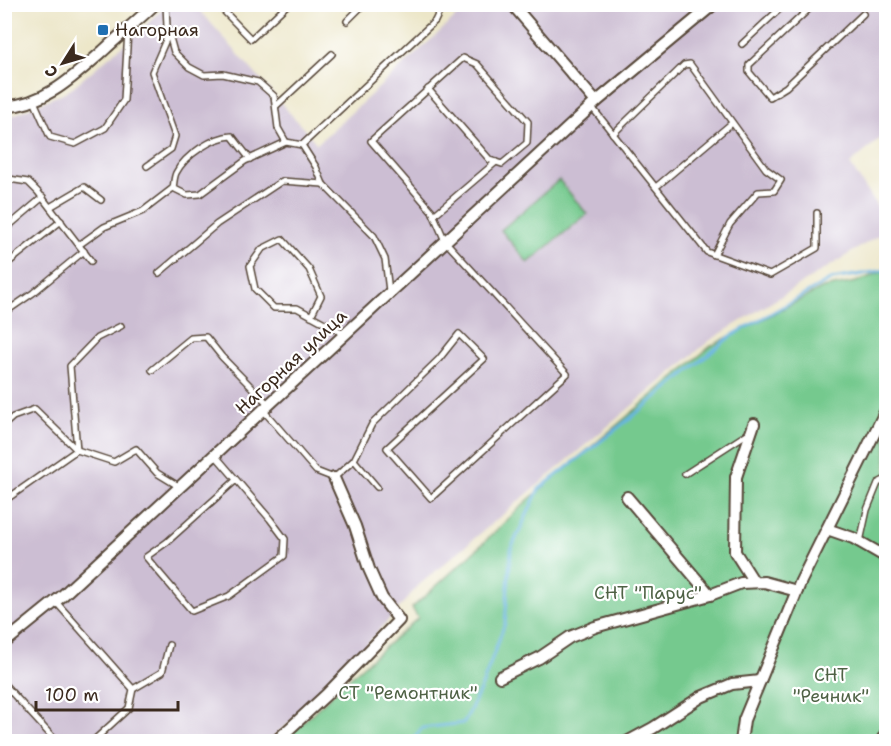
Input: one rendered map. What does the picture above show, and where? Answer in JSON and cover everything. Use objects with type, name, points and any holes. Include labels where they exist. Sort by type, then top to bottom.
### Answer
[{"type":"street","points":[[4,107],[17,106],[42,98],[67,82],[155,4]]},
{"type":"street","points":[[512,4],[593,104]]},
{"type":"street","name":"Нагорная улица","points":[[4,644],[56,602],[593,104],[714,4]]},
{"type":"street","points":[[741,741],[744,720],[797,591],[886,410]]},
{"type":"street","points":[[752,428],[736,477],[735,552],[754,582]]},
{"type":"street","points":[[275,741],[326,695],[399,620],[382,598],[369,569],[356,526],[334,478]]},
{"type":"street","points":[[627,497],[710,595]]},
{"type":"street","points":[[827,529],[860,542],[886,557]]},
{"type":"street","points":[[500,677],[539,658],[570,637],[595,627],[710,595],[741,583],[764,582],[797,591]]},
{"type":"street","points":[[627,741],[653,728],[701,697],[732,684],[760,681]]},
{"type":"street","points":[[881,741],[886,733]]},
{"type":"lane","points":[[166,4],[174,52],[189,67],[204,75],[224,74],[258,82],[274,96],[278,128],[286,142]]},
{"type":"lane","points":[[217,4],[251,39],[288,4]]},
{"type":"lane","points":[[347,21],[364,4]]},
{"type":"lane","points":[[302,145],[435,21],[443,4]]},
{"type":"lane","points":[[742,44],[785,4]]},
{"type":"lane","points":[[811,5],[749,65],[749,72],[770,97],[786,87],[862,14]]},
{"type":"lane","points":[[34,101],[50,137],[75,144],[105,128],[124,100],[128,28]]},
{"type":"lane","points":[[147,166],[171,149],[175,136],[152,72],[168,39],[169,31]]},
{"type":"lane","points":[[276,106],[332,54]]},
{"type":"lane","points":[[152,370],[190,338],[206,337],[316,471],[334,478],[354,460],[372,424],[439,359],[459,334],[484,359],[387,448],[430,498],[567,374],[445,241],[434,215],[371,141],[428,89],[463,58],[477,64],[528,122],[527,143],[502,164],[490,160],[428,89]]},
{"type":"lane","points":[[613,134],[684,65],[690,64],[766,169],[780,180],[774,192],[758,192],[730,224],[714,255]]},
{"type":"lane","points":[[593,104],[613,134],[707,252],[770,275],[817,248],[817,213]]},
{"type":"lane","points":[[656,188],[732,123]]},
{"type":"lane","points":[[80,245],[104,227],[143,211],[173,188],[175,174],[185,160],[220,137],[232,136],[250,159]]},
{"type":"lane","points":[[173,188],[187,195],[200,194],[250,159],[286,142],[302,145],[316,167],[323,184],[374,236],[385,259],[390,293]]},
{"type":"lane","points":[[434,215],[496,162]]},
{"type":"lane","points":[[4,170],[9,179]]},
{"type":"lane","points":[[4,186],[9,179]]},
{"type":"lane","points":[[9,179],[28,182],[43,197],[91,261]]},
{"type":"lane","points":[[159,273],[217,224],[282,181],[323,184]]},
{"type":"lane","points":[[50,207],[84,187],[102,200]]},
{"type":"lane","points":[[4,230],[43,197]]},
{"type":"lane","points":[[4,266],[61,221]]},
{"type":"lane","points":[[311,316],[321,296],[309,269],[282,239],[262,249],[250,266],[255,289],[274,308],[297,308],[311,316],[345,334]]},
{"type":"lane","points":[[4,313],[33,293],[84,251]]},
{"type":"lane","points":[[77,450],[70,366],[96,338],[121,326]]},
{"type":"lane","points":[[4,425],[13,417],[35,409],[77,450],[114,462],[136,449],[157,473],[180,487]]},
{"type":"lane","points":[[685,474],[752,428]]},
{"type":"lane","points":[[4,501],[77,450]]},
{"type":"lane","points":[[215,455],[270,519],[285,539],[284,556],[229,597],[192,610],[146,557],[167,542],[236,480]]},
{"type":"lane","points":[[354,460],[377,487]]},
{"type":"lane","points":[[860,542],[867,510],[878,483],[886,479]]},
{"type":"lane","points":[[56,602],[133,689]]},
{"type":"lane","points":[[92,741],[129,708],[133,689],[162,672],[169,645]]},
{"type":"lane","points":[[4,684],[57,741]]},
{"type":"shaded area","points":[[167,5],[195,5],[317,144],[469,5],[886,5],[886,134],[850,164],[886,220],[886,231],[709,341],[419,585],[325,692],[268,741],[5,741],[4,119],[68,91],[141,30]]},
{"type":"green space","points":[[559,180],[587,214],[528,263],[501,230]]},
{"type":"green space","name":"СНТ \"Парус\"","points":[[886,270],[886,741],[282,742],[356,672],[418,618],[412,608],[528,500],[711,346],[823,288],[856,282]]},
{"type":"waterway","points":[[411,742],[422,728],[464,723],[482,686],[505,623],[511,549],[539,489],[731,336],[832,279],[886,270]]},
{"type":"railway","points":[[4,17],[12,4]]},
{"type":"place","name":"Нагорная","points":[[103,30]]},
{"type":"park label","name":"СНТ \"Речник\"","points":[[831,685]]},
{"type":"park label","name":"СТ \"Ремонтник\"","points":[[408,693]]}]
